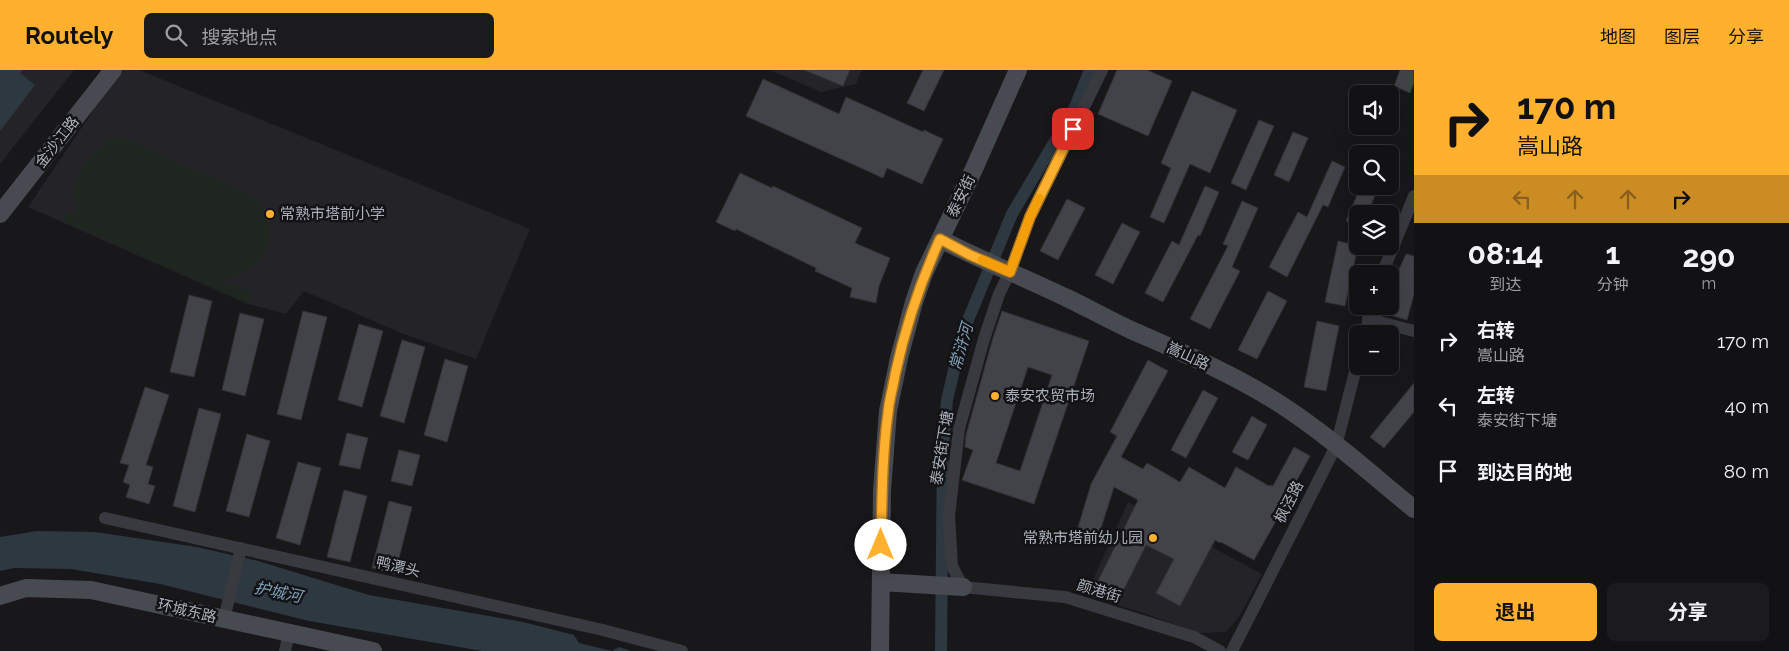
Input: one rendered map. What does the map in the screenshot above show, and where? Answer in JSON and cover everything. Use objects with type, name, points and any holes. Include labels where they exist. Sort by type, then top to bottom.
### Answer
[{"type":"street","name":"金沙江路","points":[[0,214],[113,70]]},
{"type":"street","name":"泰安街","points":[[880,651],[882,490],[888,411],[899,358],[924,273],[973,171],[1018,70]]},
{"type":"street","name":"泰安街下塘","points":[[963,587],[952,566],[949,516],[959,429],[984,339],[999,294],[1010,272],[1030,217],[1102,70]]},
{"type":"street","points":[[1386,265],[1414,196]]},
{"type":"street","name":"嵩山路","points":[[940,239],[970,255],[1206,364],[1284,406],[1414,509]]},
{"type":"street","points":[[1367,325],[1369,315]]},
{"type":"street","points":[[1368,319],[1414,330]]},
{"type":"street","name":"枫泾路","points":[[1232,651],[1336,446],[1354,375]]},
{"type":"street","name":"鸭潭头","points":[[105,518],[603,630],[682,651]]},
{"type":"street","points":[[224,619],[241,548]]},
{"type":"street","points":[[881,582],[963,587]]},
{"type":"street","name":"颜港街","points":[[963,587],[1065,597],[1194,637],[1220,651]]},
{"type":"street","name":"环城东路","points":[[0,596],[26,588],[91,590],[224,619],[287,642],[373,651]]},
{"type":"street","name":"环城东路","points":[[0,605],[33,595],[96,598],[334,651]]},
{"type":"shaded area","points":[[0,70],[74,70],[0,164]]},
{"type":"shaded area","name":"常熟市塔前小学","points":[[124,70],[139,70],[530,229],[476,359],[401,333],[304,291],[286,314],[248,304],[28,207],[103,96]]},
{"type":"shaded area","points":[[770,70],[862,70],[856,84],[821,92]]},
{"type":"shaded area","points":[[113,138],[124,138],[258,198],[266,213],[270,227],[270,239],[266,251],[260,261],[250,269],[222,281],[253,293],[248,304],[64,221],[68,211],[78,215],[74,204],[74,193],[80,170],[95,151]]},
{"type":"shaded area","name":"常熟市塔前幼儿园","points":[[1128,502],[1262,574],[1239,617],[1226,632],[1197,633],[1147,614],[1086,595]]},
{"type":"water","points":[[0,70],[22,70],[20,73],[35,85],[0,131]]},
{"type":"water","name":"护城河","points":[[37,531],[95,532],[197,547],[258,561],[369,595],[523,622],[574,635],[579,643],[612,651],[482,651],[309,621],[160,584],[71,569],[14,568],[0,571],[0,537]]},
{"type":"water","points":[[619,647],[631,651],[612,651]]},
{"type":"building","points":[[804,70],[850,70],[843,86]]},
{"type":"building","points":[[923,70],[944,70],[924,111],[907,103]]},
{"type":"building","points":[[1117,70],[1147,70],[1172,81],[1148,136],[1098,114]]},
{"type":"building","points":[[1400,70],[1414,70],[1414,83],[1410,93],[1399,88],[1399,85],[1394,85]]},
{"type":"building","points":[[763,79],[839,114],[846,97],[923,132],[924,130],[943,139],[922,184],[887,168],[883,178],[746,116]]},
{"type":"building","points":[[1192,91],[1237,110],[1210,173],[1190,164],[1164,223],[1150,217],[1171,168],[1161,163]]},
{"type":"building","points":[[1259,120],[1274,126],[1246,190],[1231,183]]},
{"type":"building","points":[[1293,132],[1308,138],[1289,182],[1274,175]]},
{"type":"building","points":[[1332,161],[1345,167],[1328,207],[1323,205],[1287,277],[1269,267],[1298,212],[1307,217]]},
{"type":"building","points":[[740,173],[772,188],[773,186],[862,228],[855,243],[890,258],[879,286],[876,303],[850,297],[852,288],[815,271],[816,268],[736,229],[735,231],[716,222]]},
{"type":"building","points":[[1205,186],[1219,192],[1200,236],[1198,235],[1163,302],[1145,293],[1172,241],[1179,245]]},
{"type":"building","points":[[1357,195],[1375,195],[1371,205],[1353,205]]},
{"type":"building","points":[[1067,199],[1085,208],[1058,260],[1040,251]]},
{"type":"building","points":[[1242,201],[1258,208],[1232,267],[1240,271],[1210,329],[1190,319],[1228,246],[1223,244]]},
{"type":"building","points":[[1122,223],[1140,232],[1113,284],[1095,275]]},
{"type":"building","points":[[1338,241],[1349,244],[1349,255],[1356,255],[1354,265],[1349,265],[1349,288],[1345,306],[1325,302]]},
{"type":"building","points":[[1406,254],[1414,256],[1414,294],[1407,320],[1390,315],[1399,315],[1399,269]]},
{"type":"building","points":[[1268,291],[1287,301],[1257,359],[1238,350]]},
{"type":"building","points":[[189,295],[212,301],[194,377],[170,372]]},
{"type":"building","points":[[303,311],[327,317],[301,420],[277,414]]},
{"type":"building","name":"泰安农贸市场","points":[[1002,311],[1089,341],[1034,504],[962,480],[973,450],[965,447],[966,435]],"holes":[[[1028,367],[1052,375],[1020,471],[996,463]]]},
{"type":"building","points":[[240,313],[264,319],[245,396],[222,390]]},
{"type":"building","points":[[1317,321],[1339,326],[1326,391],[1304,387]]},
{"type":"building","points":[[359,324],[383,331],[362,407],[338,400]]},
{"type":"building","points":[[402,340],[425,347],[404,423],[380,416]]},
{"type":"building","points":[[445,359],[468,366],[447,442],[424,435]]},
{"type":"building","points":[[1148,360],[1168,371],[1121,457],[1143,469],[1147,463],[1180,482],[1189,467],[1225,488],[1236,467],[1269,486],[1273,486],[1294,447],[1310,456],[1254,560],[1215,540],[1180,606],[1156,593],[1174,559],[1146,545],[1121,595],[1097,583],[1138,500],[1114,487],[1098,538],[1077,531],[1091,484],[1117,436],[1110,432]]},
{"type":"building","points":[[1414,383],[1414,412],[1384,448],[1370,437]]},
{"type":"building","points":[[145,387],[169,395],[146,465],[153,467],[148,484],[155,486],[149,504],[126,497],[130,485],[123,482],[129,465],[120,463]]},
{"type":"building","points":[[1203,390],[1218,398],[1186,458],[1171,450]]},
{"type":"building","points":[[199,408],[221,414],[195,512],[173,506]]},
{"type":"building","points":[[1252,416],[1267,425],[1248,460],[1232,452]]},
{"type":"building","points":[[347,433],[368,438],[360,469],[339,465]]},
{"type":"building","points":[[247,434],[270,441],[249,517],[226,511]]},
{"type":"building","points":[[399,450],[420,455],[412,486],[391,481]]},
{"type":"building","points":[[298,462],[321,468],[300,545],[276,538]]},
{"type":"building","points":[[344,490],[367,496],[350,562],[327,557]]},
{"type":"building","points":[[389,501],[412,507],[395,574],[372,568]]},
{"type":"waterway","name":"常浒河","points":[[941,651],[943,447],[947,400],[963,332],[1012,214],[1075,107],[1090,70]]},
{"type":"slow traffic","points":[[982,260],[1010,272],[1039,198]]},
{"type":"place","name":"常熟市塔前小学","points":[[270,214]]},
{"type":"place","name":"泰安农贸市场","points":[[995,396]]},
{"type":"place","name":"常熟市塔前幼儿园","points":[[1153,538]]},
{"type":"route","points":[[881,545],[882,490],[888,411],[899,358],[924,273],[940,239],[970,255],[1010,272],[1030,217],[1073,129]]}]
